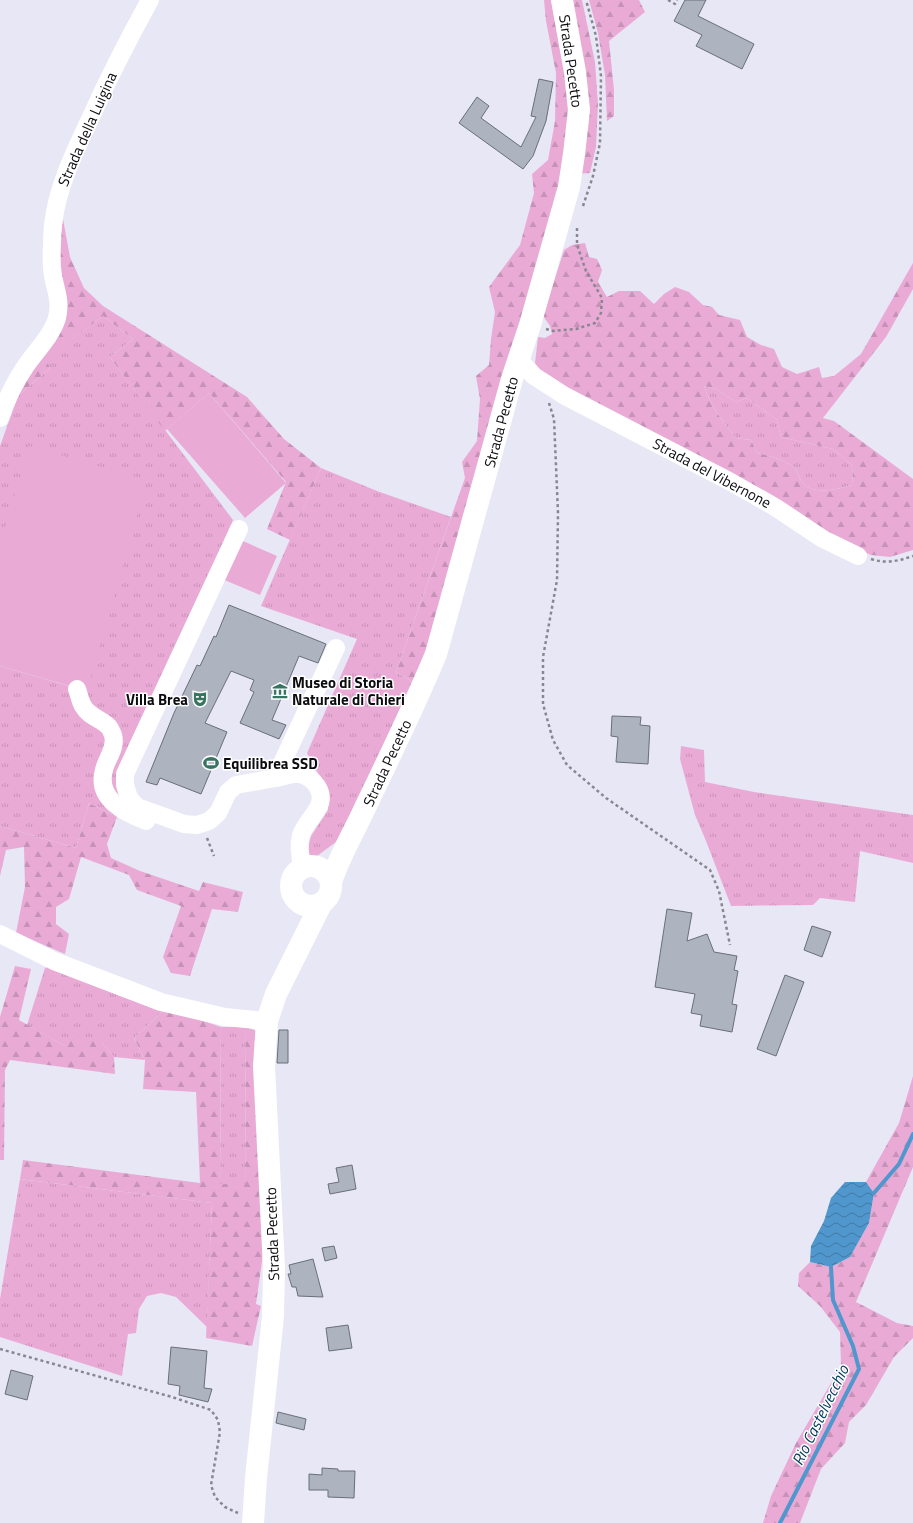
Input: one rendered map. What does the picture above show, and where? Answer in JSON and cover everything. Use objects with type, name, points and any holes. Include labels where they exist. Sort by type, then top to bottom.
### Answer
[{"type":"main road","name":"Strada Pecetto","points":[[253,1521],[273,1316],[274,1268],[264,1066],[267,1021],[276,994],[320,904],[329,895],[331,882],[337,864],[355,830],[418,696],[436,654],[518,359],[530,325],[569,187],[579,110],[575,72],[562,0]]},
{"type":"main road","name":"Strada Pecetto","points":[[297,952],[301,917],[292,883],[297,872],[335,851],[355,830]]},
{"type":"main road","points":[[308,867],[325,871],[331,882]]},
{"type":"main road","points":[[297,900],[308,906],[320,904]]},
{"type":"street","name":"Strada della Luigina","points":[[0,418],[5,404],[26,365],[53,328],[57,318],[59,300],[53,280],[52,268],[53,224],[60,191],[73,154],[121,53],[150,0]]},
{"type":"street","name":"Strada del Vibernone","points":[[518,359],[534,376],[565,396],[730,480],[775,507],[823,539],[858,556]]},
{"type":"street","points":[[239,529],[125,774],[124,785],[129,798],[137,807],[184,824],[200,824],[209,821],[218,813],[228,792],[236,785],[298,774],[310,779],[318,788],[322,797],[318,807],[302,833],[299,845],[308,867]]},
{"type":"street","points":[[275,778],[336,648]]},
{"type":"street","points":[[77,688],[83,706],[94,718],[109,727],[114,738],[112,752],[103,770],[103,789],[113,803],[127,813],[150,822],[172,820]]},
{"type":"street","points":[[0,934],[54,960],[161,1002],[225,1016],[267,1021]]},
{"type":"path","points":[[581,211],[593,176],[600,143],[601,76],[596,36],[586,0]]},
{"type":"path","points":[[668,0],[676,4],[677,0]]},
{"type":"path","points":[[530,325],[553,331],[576,329],[594,323],[601,313],[602,298],[586,271],[578,245],[576,225]]},
{"type":"path","points":[[548,403],[554,419],[558,513],[557,580],[543,657],[543,704],[554,740],[567,765],[606,798],[710,870],[719,892],[730,945]]},
{"type":"path","points":[[858,556],[882,562],[897,561],[913,556]]},
{"type":"path","points":[[200,824],[214,856]]},
{"type":"path","points":[[0,1349],[172,1397],[211,1410],[218,1420],[220,1432],[211,1485],[215,1497],[225,1506],[253,1521]]},
{"type":"green space","points":[[544,0],[556,0],[568,83],[568,144],[562,187],[416,684],[396,672],[465,478],[462,462],[477,441],[480,399],[476,376],[489,365],[495,312],[489,287],[520,245],[534,193],[532,174],[548,160],[555,121],[556,73],[546,21]]},
{"type":"green space","points":[[567,0],[582,0],[595,62],[598,104],[596,147],[590,173],[576,174]]},
{"type":"green space","points":[[589,0],[639,0],[645,12],[609,41],[614,90],[614,116],[607,121],[605,75],[598,33]]},
{"type":"green space","points":[[63,219],[70,257],[84,288],[103,306],[247,397],[284,439],[321,468],[290,540],[267,529],[286,482],[209,393],[165,431],[110,357],[133,339],[103,316],[46,359],[50,368],[18,396],[25,377],[60,325],[57,255]]},
{"type":"green space","points":[[585,243],[589,257],[597,259],[602,270],[598,282],[607,297],[619,291],[640,291],[654,304],[664,294],[675,287],[689,292],[703,305],[712,307],[719,315],[740,320],[747,337],[761,345],[774,349],[782,367],[797,374],[819,367],[822,378],[834,376],[861,354],[913,263],[913,289],[886,337],[823,418],[834,421],[913,479],[913,550],[890,557],[871,555],[827,537],[543,376],[535,363],[538,337],[545,338],[552,334],[550,326],[543,316],[564,250],[572,245]],"holes":[[[704,386],[716,389],[736,402],[747,398],[777,420],[781,437],[833,449],[853,466],[852,485],[826,490],[812,489],[802,482],[795,468],[788,463],[757,453],[751,440],[736,438],[731,432],[714,407]]]},
{"type":"green space","points":[[103,316],[133,339],[110,357],[233,520],[210,574],[125,758],[127,807],[108,790],[116,755],[84,703],[0,545],[0,446],[18,396],[50,368],[45,359]]},
{"type":"green space","points":[[704,386],[716,389],[736,402],[747,398],[777,420],[781,437],[833,449],[853,466],[852,485],[826,490],[812,489],[806,486],[800,479],[795,468],[788,463],[757,453],[751,440],[736,438],[714,407]]},
{"type":"green space","points":[[209,393],[286,483],[245,518],[167,429]]},
{"type":"green space","points":[[29,446],[147,480],[87,691],[0,666],[0,545]]},
{"type":"green space","points":[[321,468],[377,491],[451,517],[396,672],[416,684],[351,825],[336,842],[317,856],[310,856],[307,851],[311,836],[328,810],[327,790],[307,753],[357,639],[261,606]]},
{"type":"green space","points":[[227,534],[277,556],[260,595],[210,574]]},
{"type":"green space","points":[[0,666],[69,686],[105,733],[110,807],[117,817],[89,803],[76,848],[0,826]]},
{"type":"green space","points":[[681,746],[704,750],[705,782],[754,792],[913,815],[913,863],[860,851],[855,902],[820,898],[813,905],[731,906],[695,815],[680,759]]},
{"type":"green space","points":[[89,803],[117,817],[107,844],[111,858],[140,871],[199,891],[203,882],[243,892],[238,912],[212,909],[190,976],[171,973],[163,957],[181,906],[137,890],[129,875],[81,857],[69,899],[56,907],[56,924],[69,934],[65,954],[16,933],[25,887],[24,847],[6,850],[0,876],[0,826],[76,848]]},
{"type":"green space","points":[[53,965],[163,1011],[134,1038],[145,1060],[114,1057],[102,1042],[65,1046],[27,1025],[45,968]]},
{"type":"green space","points":[[15,966],[31,969],[19,1020],[65,1046],[72,1035],[102,1042],[114,1057],[115,1074],[10,1060],[5,1070],[4,1160],[0,1160],[0,1017]]},
{"type":"green space","points":[[163,1011],[192,1017],[221,1027],[220,1184],[245,1184],[246,1027],[257,1031],[265,1240],[256,1304],[261,1306],[252,1346],[206,1338],[212,1203],[20,1179],[23,1160],[200,1183],[196,1092],[143,1089],[145,1060],[134,1038]]},
{"type":"green space","points":[[221,1027],[246,1027],[245,1184],[220,1184]]},
{"type":"green space","points":[[913,1076],[913,1167],[856,1302],[897,1323],[913,1326],[913,1338],[894,1357],[866,1405],[849,1422],[845,1443],[821,1469],[800,1523],[763,1523],[771,1496],[796,1443],[841,1366],[840,1332],[820,1306],[798,1286],[799,1273],[810,1262],[831,1267],[850,1257],[869,1223],[874,1193],[866,1182],[899,1123]]},
{"type":"green space","points":[[20,1179],[212,1203],[207,1327],[176,1297],[161,1293],[147,1296],[139,1309],[136,1333],[128,1334],[122,1376],[0,1337],[0,1299]]},
{"type":"water","points":[[845,1182],[866,1182],[874,1193],[869,1223],[850,1257],[831,1267],[810,1262],[811,1246],[824,1221],[831,1198]]},
{"type":"building","points":[[685,0],[706,0],[698,16],[754,44],[742,69],[696,46],[702,35],[674,21]]},
{"type":"building","points":[[539,79],[553,82],[546,121],[533,156],[523,169],[459,123],[477,97],[489,106],[481,118],[521,147],[536,117],[531,116]]},
{"type":"building","name":"Villa Brea","points":[[229,605],[326,644],[318,663],[299,656],[272,720],[286,725],[279,739],[240,723],[254,692],[250,690],[254,680],[231,671],[205,723],[227,732],[201,794],[160,778],[157,785],[146,782],[174,713],[197,665],[200,666],[214,636],[216,637]]},
{"type":"building","points":[[612,716],[641,717],[640,725],[650,726],[648,764],[616,762],[618,737],[611,736]]},
{"type":"building","points":[[667,909],[692,913],[687,941],[707,934],[714,952],[737,956],[734,970],[738,971],[732,1004],[737,1005],[732,1032],[700,1026],[702,1015],[691,1013],[695,994],[655,987]]},
{"type":"building","points":[[812,926],[831,932],[822,957],[804,950]]},
{"type":"building","points":[[785,975],[804,982],[776,1056],[757,1049]]},
{"type":"building","points":[[279,1030],[288,1030],[288,1063],[277,1063]]},
{"type":"building","points":[[352,1165],[356,1189],[330,1194],[328,1184],[339,1182],[336,1168]]},
{"type":"building","points":[[334,1246],[337,1258],[325,1261],[322,1248]]},
{"type":"building","points":[[313,1259],[323,1297],[298,1296],[296,1287],[292,1287],[288,1274],[291,1274],[289,1265]]},
{"type":"building","points":[[348,1325],[352,1348],[329,1351],[326,1328]]},
{"type":"building","points":[[171,1347],[207,1351],[204,1388],[212,1389],[208,1402],[179,1395],[180,1386],[168,1384]]},
{"type":"building","points":[[11,1370],[33,1376],[27,1400],[5,1394]]},
{"type":"building","points":[[278,1412],[306,1419],[304,1430],[276,1423]]},
{"type":"building","points":[[322,1468],[338,1469],[338,1471],[355,1471],[354,1498],[328,1497],[328,1490],[309,1490],[309,1474],[322,1475]]},
{"type":"waterway","name":"Rio Castelvecchio","points":[[874,1193],[899,1164],[913,1134]]},
{"type":"waterway","name":"Rio Castelvecchio","points":[[780,1523],[859,1369],[853,1346],[833,1300],[831,1267]]},
{"type":"place","name":"Museo di Storia Naturale di Chieri","points":[[280,691]]},
{"type":"place","name":"Villa Brea","points":[[200,699]]},
{"type":"place","name":"Equilibrea SSD","points":[[211,763]]}]
